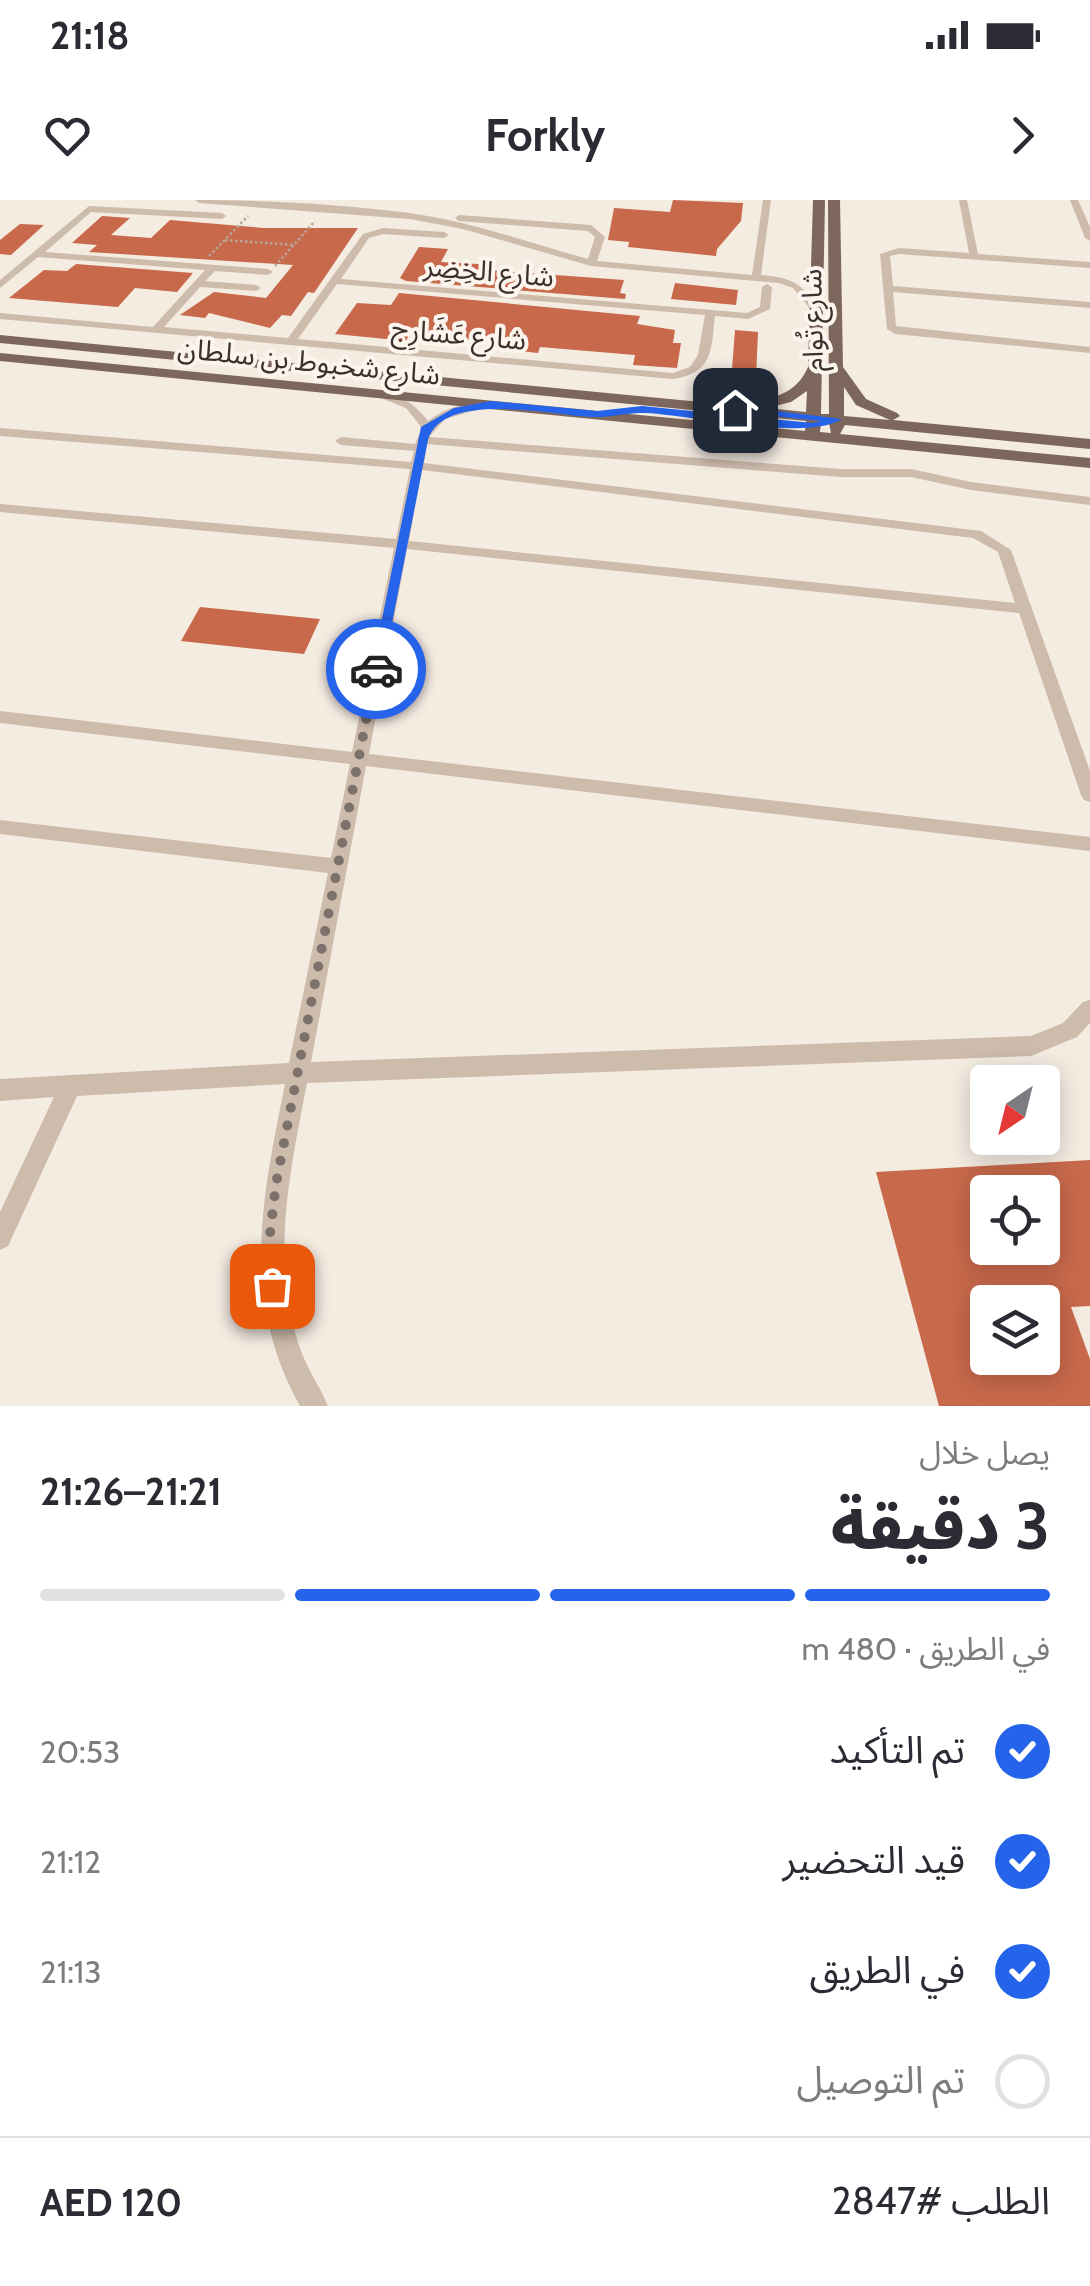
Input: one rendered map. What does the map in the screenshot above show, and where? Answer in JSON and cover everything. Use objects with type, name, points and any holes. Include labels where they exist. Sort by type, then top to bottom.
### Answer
[{"type":"main road","name":"شارع تُوام","points":[[813,427],[818,358],[819,200]]},
{"type":"main road","name":"شارع تُوام","points":[[834,200],[837,428]]},
{"type":"main road","name":"شارع شخبوط بن سلطان","points":[[0,340],[705,407],[813,427]]},
{"type":"main road","name":"شارع شخبوط بن سلطان","points":[[0,356],[597,414],[642,410],[813,427]]},
{"type":"main road","points":[[818,358],[821,393],[828,397],[838,394]]},
{"type":"main road","points":[[705,407],[788,399],[808,382],[818,358]]},
{"type":"main road","points":[[838,367],[866,406],[937,428]]},
{"type":"main road","points":[[813,427],[937,428],[1090,444]]},
{"type":"main road","points":[[837,428],[1019,445],[1064,442]]},
{"type":"main road","points":[[837,428],[1090,465]]},
{"type":"street","points":[[200,200],[451,224],[590,264],[756,278],[798,286],[816,309]]},
{"type":"street","points":[[366,213],[376,200]]},
{"type":"street","points":[[756,278],[766,200]]},
{"type":"street","points":[[963,200],[974,256]]},
{"type":"street","points":[[1074,200],[1090,238]]},
{"type":"street","points":[[0,285],[89,209],[222,216]]},
{"type":"street","points":[[456,218],[591,228],[600,237],[590,264]]},
{"type":"street","points":[[292,340],[369,234],[383,231],[444,236]]},
{"type":"street","points":[[1090,265],[890,251],[885,254],[891,326],[899,333],[1090,350]]},
{"type":"street","points":[[36,254],[265,272]]},
{"type":"street","points":[[157,329],[213,268]]},
{"type":"street","points":[[639,306],[648,270]]},
{"type":"street","name":"شارع الخِضِر","points":[[334,281],[748,316],[762,312],[767,287]]},
{"type":"street","points":[[198,284],[256,288]]},
{"type":"street","points":[[888,288],[1090,305]]},
{"type":"street","name":"شارع عَشَارِج","points":[[0,316],[681,376],[693,373],[701,365],[710,313]]},
{"type":"street","points":[[315,1406],[283,1339],[272,1286],[270,1234],[276,1184],[399,544],[422,445],[410,406],[378,394]]},
{"type":"street","points":[[422,445],[458,410],[491,404]]},
{"type":"street","points":[[0,432],[422,445],[976,534],[1004,550],[1090,794]]},
{"type":"street","points":[[341,441],[840,472],[912,473],[970,486],[1090,500]]},
{"type":"street","points":[[0,508],[399,544],[1025,610]]},
{"type":"street","points":[[0,717],[1090,844]]},
{"type":"street","points":[[0,827],[338,867]]},
{"type":"street","points":[[0,1090],[300,1072],[1031,1046],[1070,1030],[1090,1009]]},
{"type":"street","points":[[0,1238],[70,1088]]},
{"type":"path","points":[[199,266],[259,204]]},
{"type":"path","points":[[265,272],[278,264],[325,210]]},
{"type":"path","points":[[224,240],[294,246]]},
{"type":"building","points":[[673,200],[743,203],[741,221],[717,249],[716,256],[628,247],[629,242],[608,240],[614,208],[670,212]]},
{"type":"building","points":[[102,216],[130,218],[111,235],[151,238],[170,220],[264,228],[358,228],[314,293],[308,292],[291,316],[282,315],[270,328],[209,313],[205,318],[180,315],[214,292],[266,298],[293,265],[89,252],[97,245],[72,243]]},
{"type":"building","points":[[20,224],[44,225],[11,255],[0,254],[0,240]]},
{"type":"building","points":[[419,247],[448,249],[441,262],[478,264],[489,270],[624,280],[620,293],[626,294],[625,299],[406,281],[400,278]]},
{"type":"building","points":[[76,264],[193,273],[177,292],[135,288],[118,307],[9,298],[44,270],[67,271]]},
{"type":"building","points":[[675,283],[738,290],[736,305],[671,299]]},
{"type":"building","points":[[399,293],[640,316],[637,324],[675,330],[673,343],[681,343],[677,368],[633,365],[635,355],[540,347],[538,353],[492,348],[494,341],[409,335],[406,341],[335,334],[357,303],[391,305]]},
{"type":"building","points":[[735,330],[758,332],[756,377],[738,375],[738,370],[732,369]]},
{"type":"building","points":[[200,607],[320,619],[304,654],[181,641]]},
{"type":"building","points":[[1090,1160],[1090,1306],[1071,1307],[1090,1359],[1090,1406],[939,1406],[876,1172]]},
{"type":"way so far","points":[[272,1286],[270,1234],[276,1184],[376,669]]},
{"type":"route","points":[[376,669],[426,427],[458,410],[491,404],[597,414],[642,410],[814,427],[836,419],[735,410]]}]
